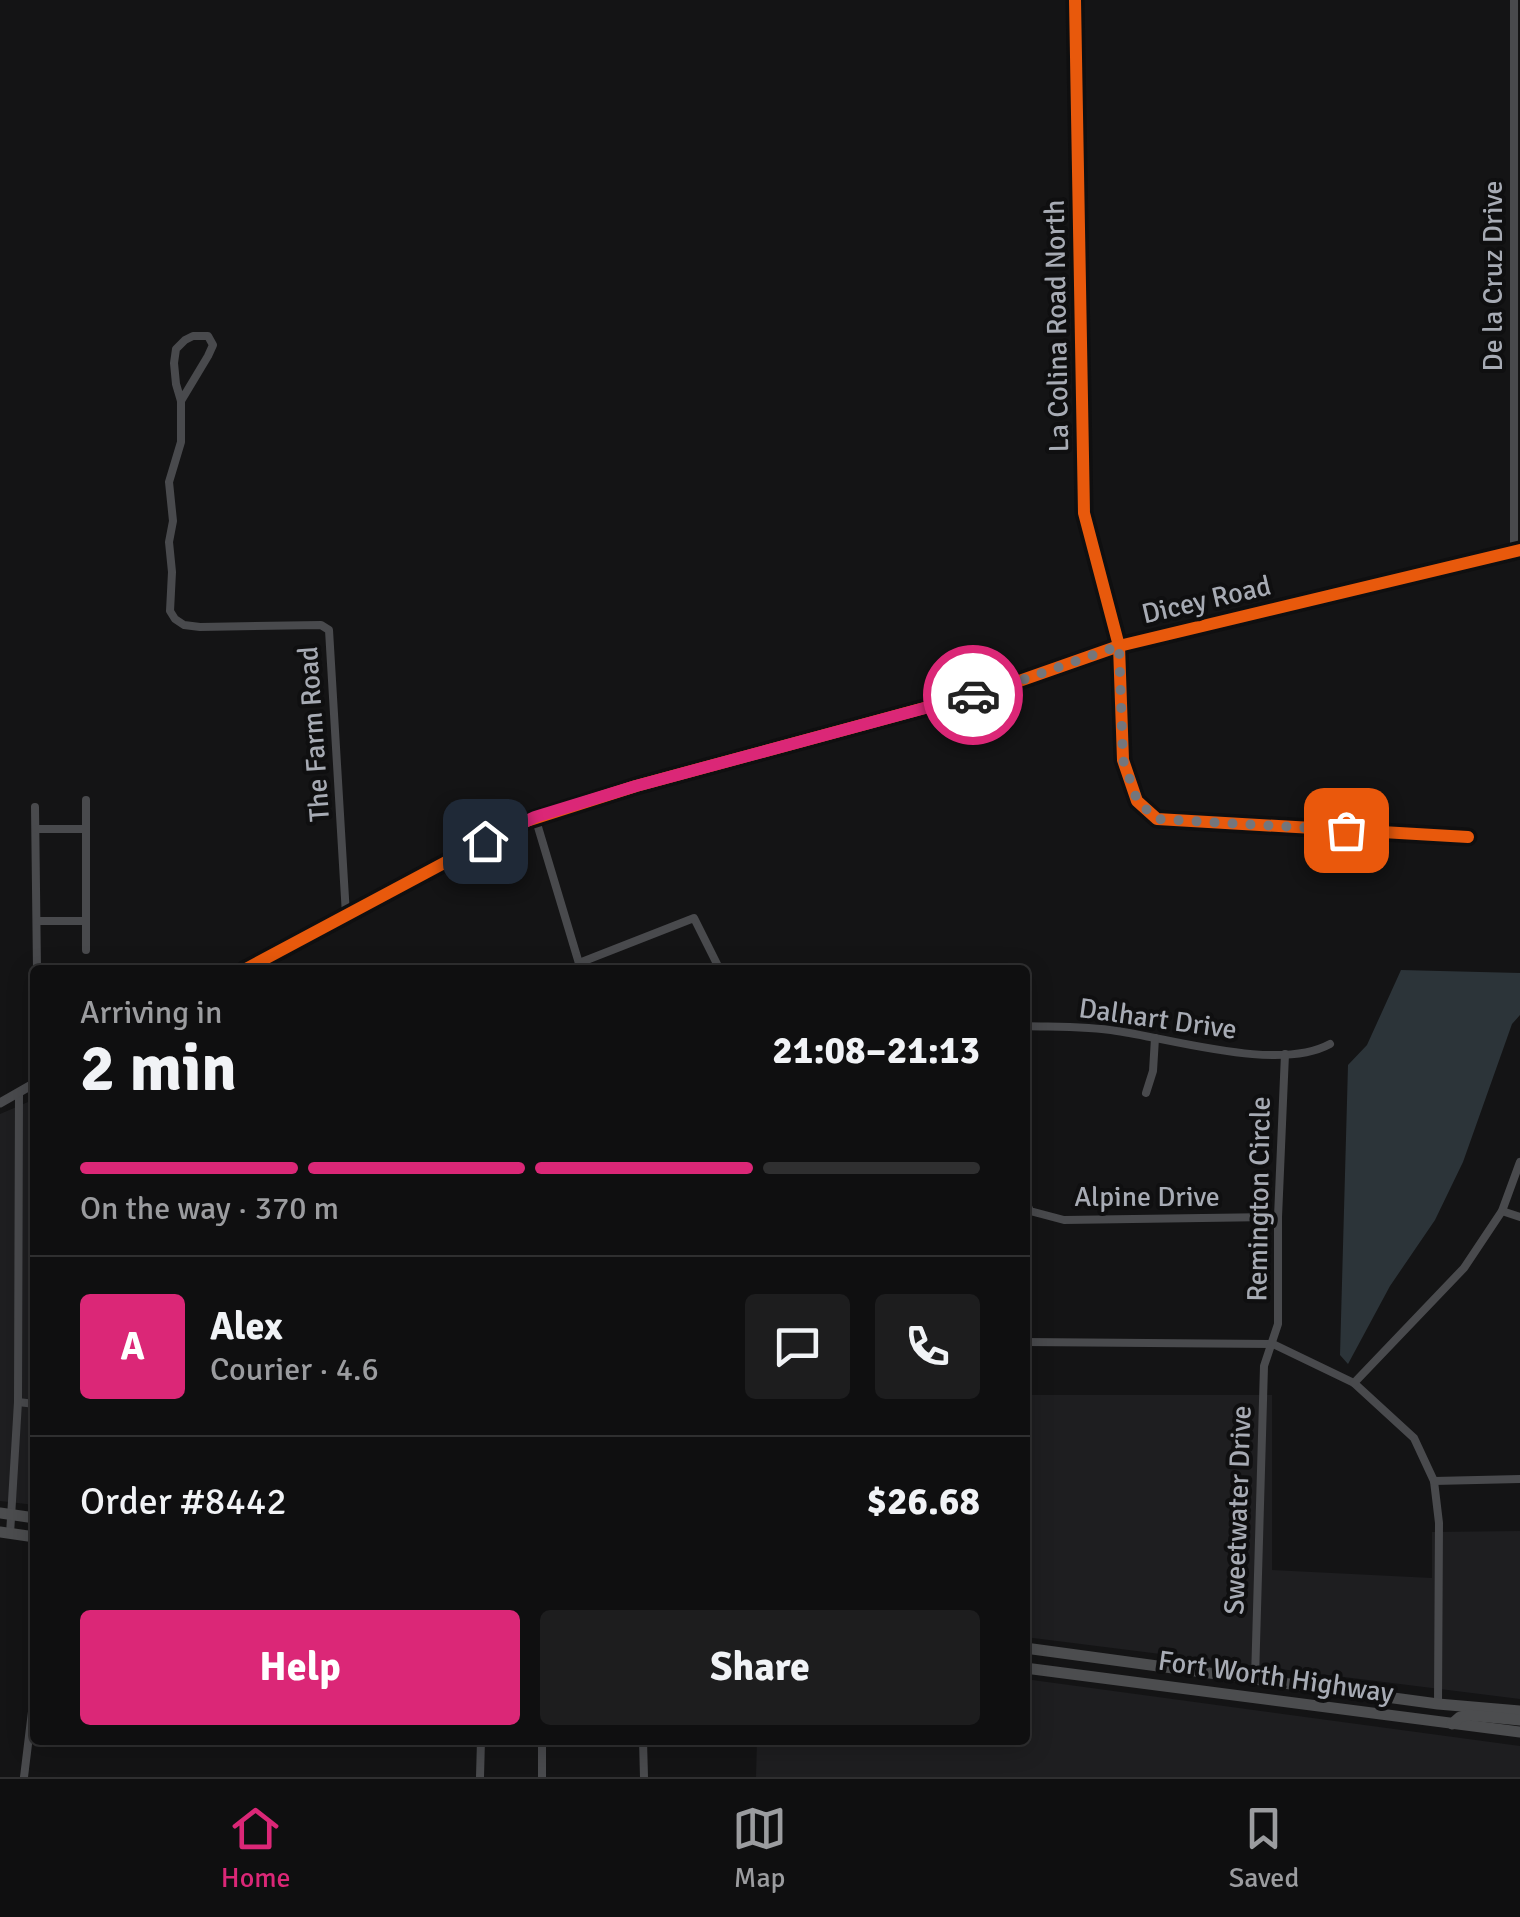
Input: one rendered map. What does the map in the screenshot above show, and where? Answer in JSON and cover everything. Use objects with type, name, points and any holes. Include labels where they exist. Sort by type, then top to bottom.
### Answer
[{"type":"main road","points":[[5,1533],[30,1536]]},
{"type":"main road","name":"Fort Worth Highway","points":[[1030,1649],[1438,1704],[1520,1711]]},
{"type":"main road","points":[[1065,1673],[1068,1654]]},
{"type":"main road","name":"Fort Worth Highway","points":[[1030,1669],[1520,1732]]},
{"type":"main road","points":[[1176,1688],[1178,1670]]},
{"type":"main road","points":[[1346,1710],[1356,1705],[1432,1712],[1438,1704]]},
{"type":"main road","points":[[1452,1724],[1468,1715],[1520,1720]]},
{"type":"street","name":"La Colina Road North","points":[[1076,0],[1084,513],[1119,646],[1123,760],[1137,800],[1156,819],[1468,836]]},
{"type":"street","name":"De la Cruz Drive","points":[[1514,0],[1517,551]]},
{"type":"street","name":"The Farm Road","points":[[181,400],[213,345],[208,336],[184,340],[176,349],[174,363],[181,400],[181,442],[169,482],[173,522],[169,542],[170,611],[184,625],[200,627],[321,626],[328,630],[346,915]]},
{"type":"street","name":"Dicey Road","points":[[253,965],[535,817],[1002,687],[1119,646],[1517,551]]},
{"type":"street","points":[[86,800],[86,950]]},
{"type":"street","points":[[36,807],[37,965]]},
{"type":"street","points":[[535,817],[580,965]]},
{"type":"street","points":[[36,829],[86,830]]},
{"type":"street","points":[[582,965],[694,918],[718,965]]},
{"type":"street","points":[[36,921],[86,921]]},
{"type":"street","name":"Dalhart Drive","points":[[1030,1026],[1113,1030],[1231,1053],[1285,1054],[1330,1044]]},
{"type":"street","points":[[1146,1093],[1154,1071],[1155,1038]]},
{"type":"street","name":"Remington Circle","points":[[1272,1344],[1278,1324],[1285,1054]]},
{"type":"street","points":[[0,1103],[30,1086]]},
{"type":"street","points":[[5,1533],[18,1402],[20,1093]]},
{"type":"street","points":[[1354,1383],[1464,1268],[1502,1211],[1520,1162]]},
{"type":"street","name":"Alpine Drive","points":[[1030,1210],[1064,1220],[1278,1217]]},
{"type":"street","points":[[1502,1211],[1520,1218]]},
{"type":"street","points":[[1030,1342],[1272,1344],[1354,1383],[1414,1438],[1434,1481],[1439,1523],[1438,1704]]},
{"type":"street","name":"Sweetwater Drive","points":[[1255,1679],[1264,1366],[1272,1344]]},
{"type":"street","points":[[18,1402],[30,1403]]},
{"type":"street","points":[[1434,1481],[1520,1479]]},
{"type":"street","points":[[24,1777],[30,1728]]},
{"type":"street","points":[[480,1777],[481,1745]]},
{"type":"street","points":[[542,1745],[542,1777]]},
{"type":"street","points":[[643,1745],[644,1777]]},
{"type":"shaded area","points":[[1401,970],[1520,973],[1520,1015],[1512,1024],[1463,1162],[1435,1220],[1390,1286],[1348,1364],[1340,1355],[1348,1065],[1367,1045]]},
{"type":"shaded area","points":[[30,1101],[30,1504],[0,1501],[0,1114]]},
{"type":"shaded area","points":[[1030,1395],[1272,1395],[1272,1570],[1432,1578],[1432,1532],[1520,1531],[1520,1699],[1030,1638]]},
{"type":"shaded area","points":[[1030,1680],[1520,1746],[1520,1777],[756,1777],[757,1745],[1030,1745]]},
{"type":"cycle path","points":[[1075,0],[1084,513],[1119,646],[1123,760],[1137,801],[1157,819],[1468,837]]},
{"type":"cycle path","points":[[253,965],[517,824],[636,786],[1002,687],[1119,646],[1520,550]]},
{"type":"way so far","points":[[973,695],[1119,646],[1123,760],[1137,800],[1156,819],[1346,830]]},
{"type":"route","points":[[485,841],[535,817],[636,786],[973,695]]}]
